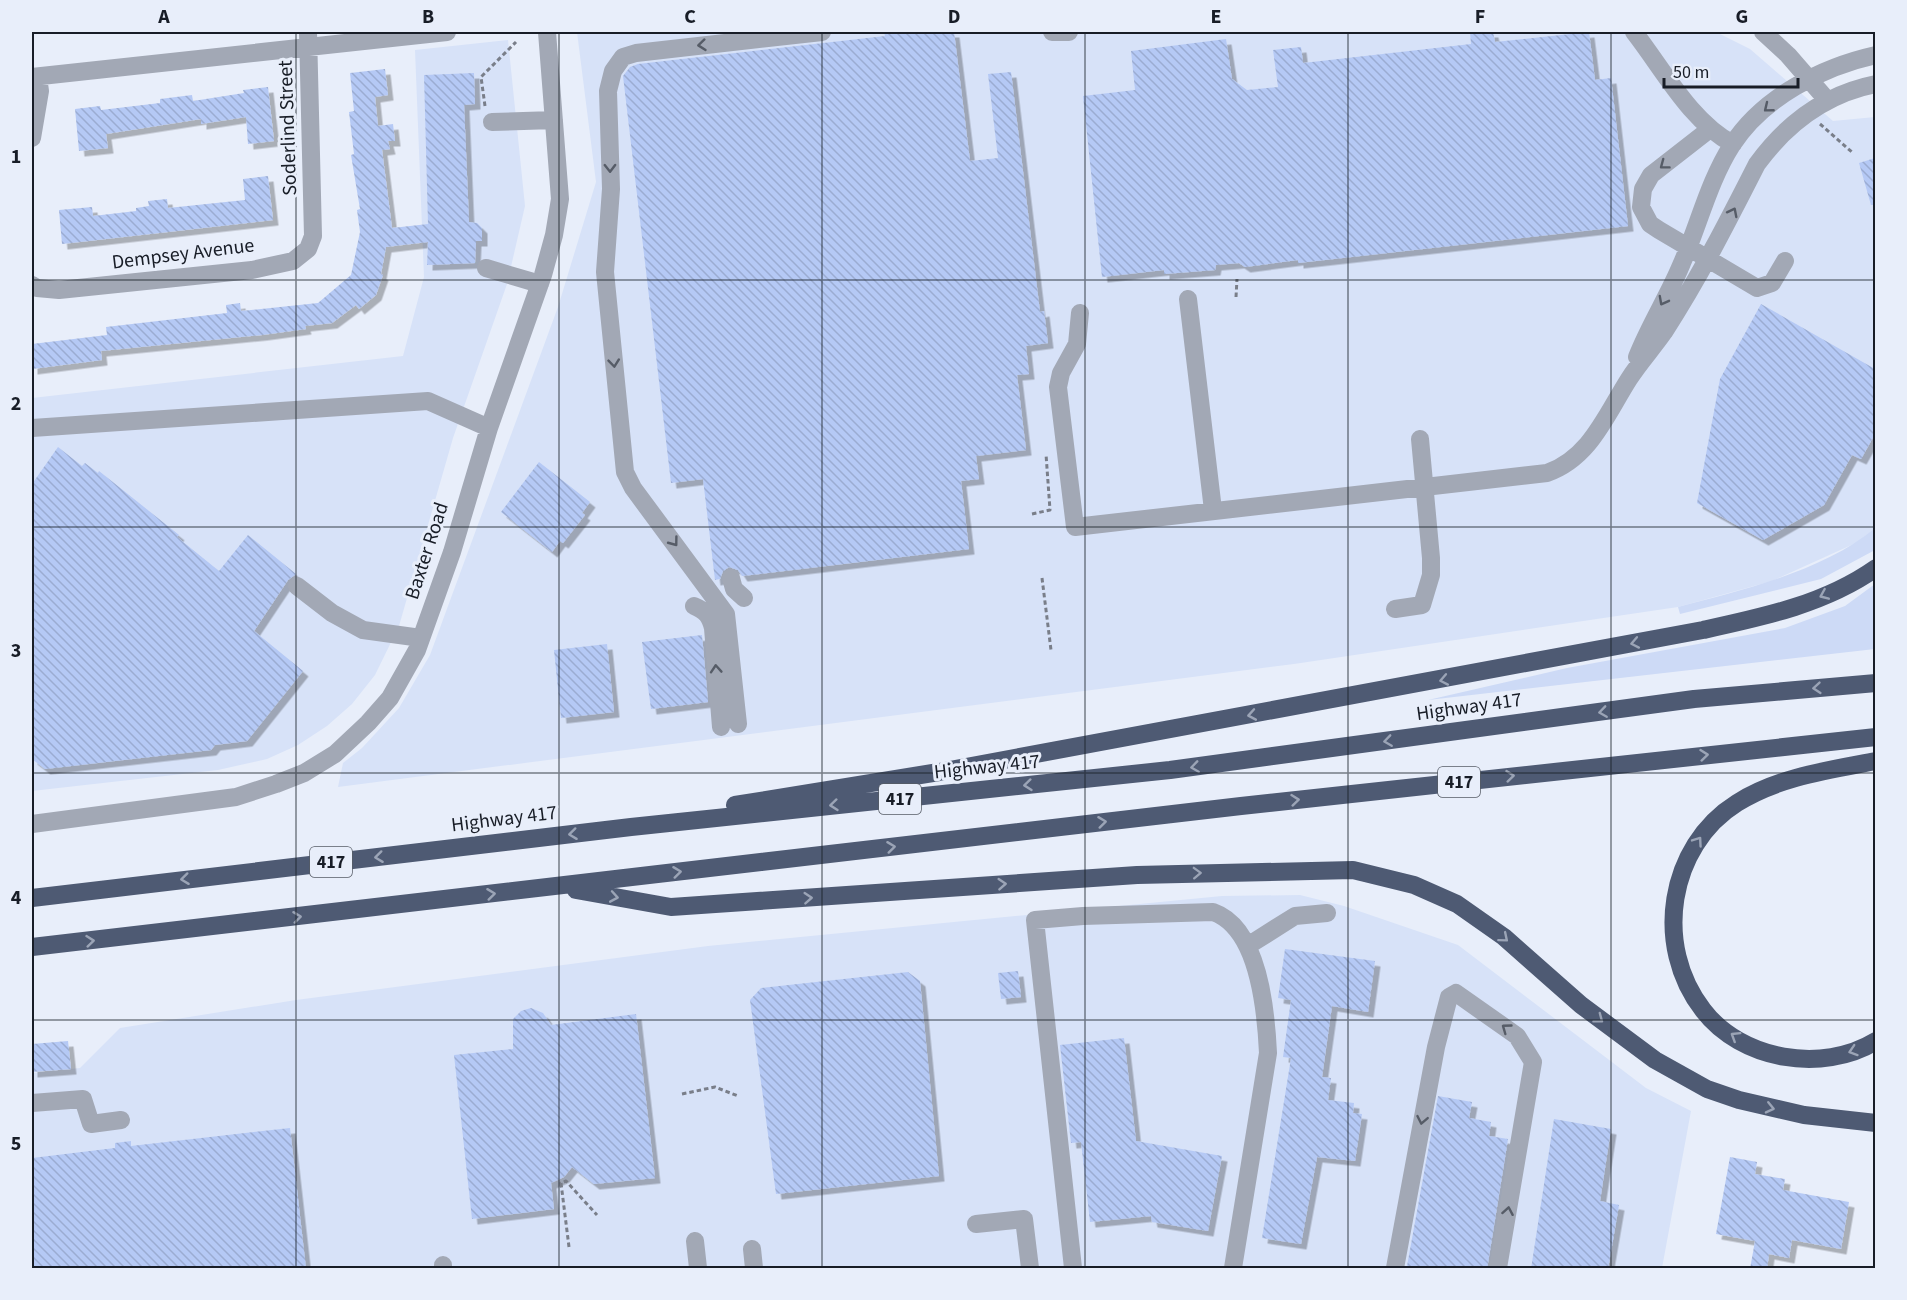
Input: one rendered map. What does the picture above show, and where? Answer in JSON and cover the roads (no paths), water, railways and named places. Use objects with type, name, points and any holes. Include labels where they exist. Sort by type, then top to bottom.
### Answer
[{"type":"highway","points":[[631,827],[689,812],[939,772],[1703,630],[1805,604],[1842,588],[1875,568]]},
{"type":"highway","name":"Highway 417","points":[[32,898],[631,827],[1170,770],[1694,699],[1875,683]]},
{"type":"highway","name":"417","points":[[32,947],[1241,806],[1875,737]]},
{"type":"highway","points":[[1875,761],[1784,782],[1736,804],[1716,818],[1700,836],[1689,855],[1675,894],[1674,925],[1677,956],[1690,991],[1703,1011],[1733,1036],[1774,1055],[1802,1060],[1830,1058],[1875,1041]]},
{"type":"highway","points":[[556,887],[671,907],[1137,875],[1353,870],[1414,885],[1457,904],[1504,937],[1581,1005],[1655,1060],[1707,1089],[1739,1100],[1804,1115],[1875,1124]]},
{"type":"street","points":[[32,138],[40,91],[35,77],[308,39],[447,32]]},
{"type":"street","name":"Baxter Road","points":[[32,824],[236,797],[304,773],[335,754],[368,723],[390,698],[421,638],[452,552],[489,428],[540,284],[554,235],[560,198],[547,32]]},
{"type":"street","points":[[694,606],[704,610],[710,617],[729,725],[726,614],[633,488],[625,472],[605,272],[611,189],[609,80],[623,57],[636,52],[822,32]]},
{"type":"street","points":[[1052,32],[1070,32]]},
{"type":"street","points":[[1634,32],[1710,129],[1733,144]]},
{"type":"street","points":[[1772,35],[1827,100]]},
{"type":"street","name":"Soderlind Street","points":[[308,39],[313,223]]},
{"type":"street","points":[[1630,377],[1649,327],[1688,248],[1716,176],[1733,144],[1759,115],[1810,78],[1843,63],[1875,55]]},
{"type":"street","points":[[1080,313],[1077,344],[1061,373],[1058,387],[1075,527],[1537,475],[1557,470],[1586,448],[1630,377],[1663,333],[1708,260],[1757,164],[1770,146],[1791,125],[1827,100],[1853,89],[1875,84]]},
{"type":"street","points":[[492,122],[554,120]]},
{"type":"street","points":[[1710,129],[1651,175],[1640,198],[1644,215],[1650,224],[1757,288],[1772,283],[1785,261]]},
{"type":"street","name":"Dempsey Avenue","points":[[32,285],[37,288],[59,290],[252,270],[293,261],[308,249],[313,236],[313,223]]},
{"type":"street","points":[[486,268],[540,284]]},
{"type":"street","points":[[1188,299],[1213,510]]},
{"type":"street","points":[[32,428],[428,400],[489,428]]},
{"type":"street","points":[[1395,609],[1422,605],[1427,593],[1431,558],[1420,439]]},
{"type":"street","points":[[731,578],[734,588],[744,598]]},
{"type":"street","points":[[297,586],[332,613],[363,630],[421,638]]},
{"type":"street","points":[[1073,1269],[1035,920],[1083,916],[1213,912],[1225,918],[1249,945],[1267,1032],[1268,1053],[1233,1269]]},
{"type":"street","points":[[1249,945],[1294,916],[1327,913]]},
{"type":"street","points":[[1395,1269],[1436,1047],[1449,997],[1456,993],[1517,1036],[1533,1062],[1498,1269]]},
{"type":"street","points":[[32,1103],[83,1099],[91,1124],[121,1120]]},
{"type":"street","points":[[976,1224],[1024,1219],[1030,1269]]},
{"type":"street","points":[[695,1241],[698,1269]]},
{"type":"street","points":[[752,1249],[754,1269]]}]
